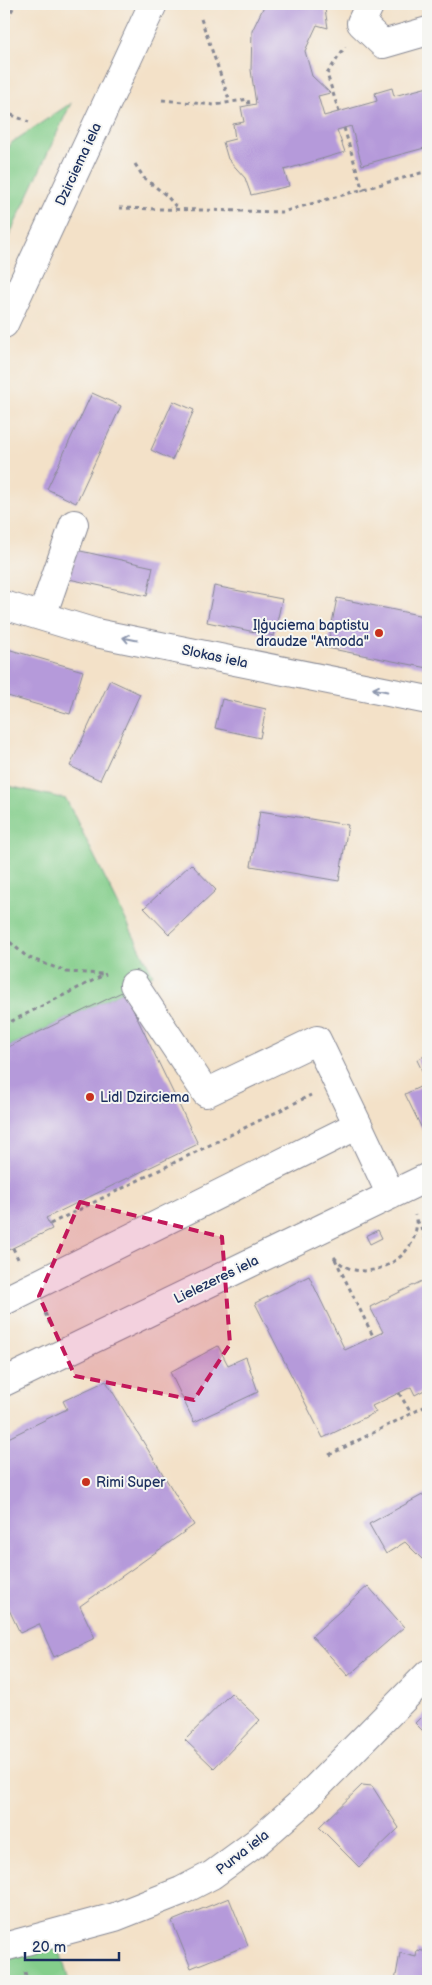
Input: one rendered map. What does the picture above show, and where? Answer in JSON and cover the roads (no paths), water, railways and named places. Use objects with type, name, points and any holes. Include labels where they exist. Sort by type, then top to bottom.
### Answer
[{"type":"street","name":"Dzirciema iela","points":[[4,324],[153,4]]},
{"type":"street","points":[[365,13],[383,44],[428,31]]},
{"type":"street","points":[[42,616],[51,595],[74,524]]},
{"type":"street","name":"Slokas iela","points":[[4,605],[96,633],[428,700]]},
{"type":"street","points":[[134,986],[206,1093],[317,1040],[358,1125],[408,1186]]},
{"type":"street","points":[[4,1301],[358,1125]]},
{"type":"street","name":"Lielezeres iela","points":[[4,1382],[408,1186]]},
{"type":"street","name":"Purva iela","points":[[4,1947],[115,1917],[181,1892],[212,1875],[257,1842],[301,1803],[428,1674]]},
{"type":"place","name":"Iļģuciema baptistu draudze \"Atmoda\"","points":[[379,633]]},
{"type":"place","name":"Lidl Dzirciema","points":[[90,1097]]},
{"type":"place","name":"Rimi Super","points":[[86,1482]]}]
